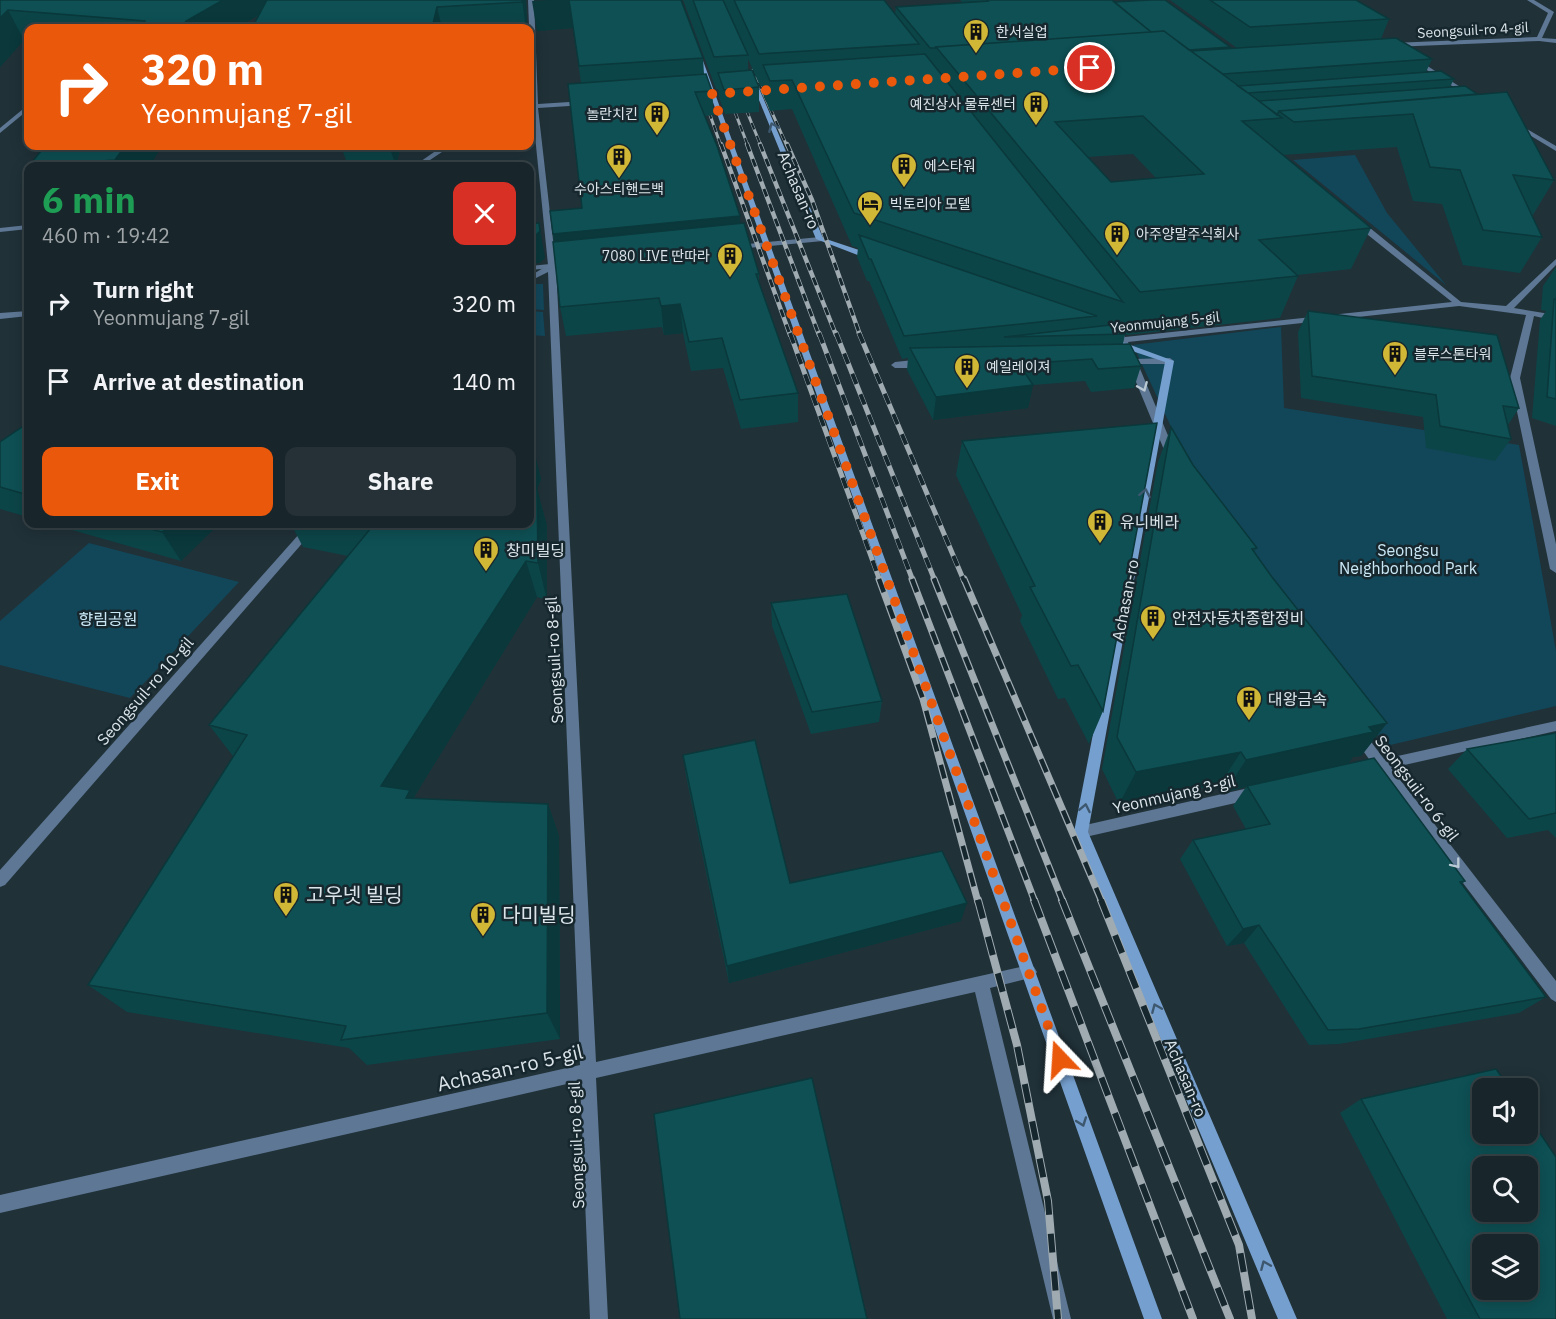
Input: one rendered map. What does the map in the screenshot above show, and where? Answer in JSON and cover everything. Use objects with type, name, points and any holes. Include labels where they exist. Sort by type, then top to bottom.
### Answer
[{"type":"main road","points":[[693,42],[1153,1319]]},
{"type":"main road","name":"Achasan-ro","points":[[749,72],[820,239],[887,263]]},
{"type":"main road","points":[[1101,340],[1170,361]]},
{"type":"main road","name":"Achasan-ro","points":[[1170,361],[1081,832],[1288,1319]]},
{"type":"street","name":"Seongsuil-ro 8-gil","points":[[531,0],[531,24]]},
{"type":"street","points":[[1530,0],[1551,12],[1539,39]]},
{"type":"street","name":"Seongsuil-ro 4-gil","points":[[1392,45],[1539,39],[1556,41]]},
{"type":"street","points":[[1381,43],[1392,45],[1401,51]]},
{"type":"street","points":[[1410,57],[1479,101]]},
{"type":"street","points":[[1427,76],[1438,75]]},
{"type":"street","points":[[1450,90],[1461,90]]},
{"type":"street","points":[[746,93],[767,92]]},
{"type":"street","points":[[534,106],[592,102]]},
{"type":"street","points":[[0,131],[24,110]]},
{"type":"street","points":[[1506,118],[1556,149]]},
{"type":"street","name":"Seongsuil-ro 8-gil","points":[[534,122],[552,266],[599,1319]]},
{"type":"street","points":[[423,162],[440,150]]},
{"type":"street","points":[[1348,215],[1459,304]]},
{"type":"street","points":[[0,230],[24,227]]},
{"type":"street","points":[[725,249],[820,239]]},
{"type":"street","points":[[1508,309],[1556,261]]},
{"type":"street","points":[[534,268],[575,264]]},
{"type":"street","points":[[534,277],[552,266]]},
{"type":"street","name":"Yeonmujang 5-gil","points":[[1101,340],[1123,340],[1459,304],[1508,309],[1556,318]]},
{"type":"street","points":[[0,316],[24,314]]},
{"type":"street","points":[[1530,314],[1515,378],[1556,569]]},
{"type":"street","points":[[1109,322],[1123,340],[1177,469]]},
{"type":"street","points":[[1110,362],[1170,361]]},
{"type":"street","name":"Seongsuil-ro 10-gil","points":[[0,880],[310,528]]},
{"type":"street","points":[[1357,770],[1556,726]]},
{"type":"street","name":"Seongsuil-ro 6-gil","points":[[1353,727],[1556,994]]},
{"type":"street","name":"Yeonmujang 3-gil","points":[[1081,832],[1266,790]]},
{"type":"street","name":"Achasan-ro 5-gil","points":[[0,1204],[1029,972]]},
{"type":"street","points":[[981,984],[1062,1319]]},
{"type":"green space","points":[[1355,155],[1387,213],[1446,285],[1293,160]]},
{"type":"green space","points":[[534,284],[543,284],[544,310],[534,309]]},
{"type":"green space","points":[[534,311],[543,312],[545,336],[534,335]]},
{"type":"green space","name":"Seongsu Neighborhood Park","points":[[1281,327],[1284,408],[1519,445],[1556,651],[1556,706],[1386,746],[1205,500],[1133,345]]},
{"type":"green space","name":"향림공원","points":[[89,543],[239,582],[130,698],[0,665],[0,621]]},
{"type":"building","points":[[0,0],[223,0],[184,24],[143,24],[145,21],[8,10],[0,18]]},
{"type":"building","points":[[267,0],[522,0],[522,2],[437,7],[433,24],[254,24]]},
{"type":"building","points":[[569,0],[681,0],[703,58],[579,66]]},
{"type":"building","points":[[693,0],[723,0],[748,55],[714,57]]},
{"type":"building","points":[[734,0],[884,0],[919,44],[759,54]]},
{"type":"building","points":[[987,0],[1112,0],[1151,32],[930,48],[896,7]]},
{"type":"building","points":[[1165,0],[1230,47],[1189,50],[1164,31],[1151,32],[1114,2]]},
{"type":"building","points":[[1210,0],[1356,0],[1389,19],[1250,27]]},
{"type":"building","points":[[1164,31],[1282,118],[1242,121],[1371,228],[1259,240],[1298,276],[1140,292],[936,47]],"holes":[[[1143,116],[1204,174],[1111,182],[1055,122]]]},
{"type":"building","points":[[1396,38],[1432,59],[1223,74],[1191,51]]},
{"type":"building","points":[[925,54],[1123,302],[854,213],[792,80],[770,81],[763,65]]},
{"type":"building","points":[[752,70],[759,87],[724,90],[718,73]]},
{"type":"building","points":[[1441,71],[1454,79],[1248,93],[1238,86]]},
{"type":"building","points":[[706,74],[712,91],[695,92],[717,146],[740,216],[553,234],[550,211],[582,208],[568,84]]},
{"type":"building","points":[[1465,86],[1477,94],[1279,111],[1277,115],[1259,101]]},
{"type":"building","points":[[1507,92],[1554,180],[1513,175],[1542,237],[1483,230],[1460,170],[1430,167],[1413,114],[1294,122],[1279,111]]},
{"type":"building","points":[[42,150],[122,150],[115,160],[32,162]]},
{"type":"building","points":[[539,223],[540,231],[534,236],[534,224]]},
{"type":"building","points":[[744,223],[759,274],[756,274],[798,393],[740,400],[722,338],[689,342],[680,304],[661,306],[659,298],[560,307],[553,242]]},
{"type":"building","points":[[859,235],[1097,316],[904,336]]},
{"type":"building","points":[[1554,299],[1556,299],[1556,399],[1547,397]]},
{"type":"building","name":"블루스톤타워","points":[[1308,311],[1497,335],[1519,408],[1503,406],[1511,439],[1440,426],[1436,395],[1312,376]]},
{"type":"building","points":[[1119,324],[1125,334],[1004,337]]},
{"type":"building","points":[[1130,344],[1141,366],[1098,369],[1092,359],[1019,364],[1033,385],[936,397],[910,348]]},
{"type":"building","points":[[1157,423],[1103,711],[1078,665],[1071,666],[1030,587],[1035,586],[962,441]]},
{"type":"building","points":[[24,426],[24,494],[0,487],[0,442]]},
{"type":"building","points":[[1171,427],[1193,465],[1257,548],[1252,549],[1272,577],[1387,723],[1369,727],[1373,732],[1246,760],[1241,752],[1136,772],[1117,737]]},
{"type":"building","points":[[534,488],[537,489],[538,563],[526,561],[381,786],[410,790],[406,798],[548,804],[547,1013],[341,1040],[346,1026],[88,985],[247,735],[209,725],[371,528],[534,528]]},
{"type":"building","points":[[146,528],[167,528],[162,532]]},
{"type":"building","points":[[847,594],[882,701],[812,712],[771,603]]},
{"type":"building","points":[[1556,733],[1556,813],[1529,819],[1467,749]]},
{"type":"building","points":[[755,740],[790,883],[942,851],[967,903],[727,966],[683,755]]},
{"type":"building","points":[[1374,758],[1465,881],[1460,882],[1546,997],[1359,1029],[1328,1030],[1259,925],[1243,929],[1193,840],[1270,824],[1247,786]]},
{"type":"building","points":[[1496,1069],[1502,1078],[1472,1078],[1472,1144],[1538,1144],[1538,1130],[1556,1157],[1556,1319],[1480,1319],[1361,1099]]},
{"type":"building","points":[[812,1078],[867,1319],[680,1319],[654,1114]]},
{"type":"railway","points":[[753,70],[787,146]]},
{"type":"railway","points":[[741,97],[761,146]]},
{"type":"railway","points":[[730,99],[748,146]]},
{"type":"railway","points":[[709,112],[721,146]]},
{"type":"railway","points":[[721,144],[790,335]]},
{"type":"railway","points":[[747,144],[819,335]]},
{"type":"railway","points":[[760,144],[836,335]]},
{"type":"railway","points":[[787,144],[812,200],[860,335]]},
{"type":"railway","points":[[790,333],[880,581]]},
{"type":"railway","points":[[819,333],[913,581]]},
{"type":"railway","points":[[836,333],[935,581]]},
{"type":"railway","points":[[859,333],[964,581]]},
{"type":"railway","points":[[879,579],[923,699],[978,902]]},
{"type":"railway","points":[[912,579],[1035,902]]},
{"type":"railway","points":[[934,579],[1063,902]]},
{"type":"railway","points":[[964,579],[1102,902]]},
{"type":"railway","points":[[978,900],[1017,1045],[1048,1201],[1058,1319]]},
{"type":"railway","points":[[1034,900],[1193,1319]]},
{"type":"railway","points":[[1062,900],[1230,1319]]},
{"type":"railway","points":[[1101,900],[1239,1245],[1252,1319]]},
{"type":"place","name":"한서실업","points":[[976,55]]},
{"type":"place","name":"예진상사 물류센터","points":[[1036,127]]},
{"type":"place","name":"놀란치킨","points":[[657,137]]},
{"type":"place","name":"수아스티핸드백","points":[[619,180]]},
{"type":"place","name":"에스타워","points":[[904,189]]},
{"type":"place","name":"빅토리아 모텔","points":[[870,227]]},
{"type":"place","name":"아주양말주식회사","points":[[1117,257]]},
{"type":"place","name":"7080 LIVE 딴따라","points":[[730,279]]},
{"type":"place","name":"블루스톤타워","points":[[1395,377]]},
{"type":"place","name":"예일레이져","points":[[967,390]]},
{"type":"place","name":"유니베라","points":[[1100,545]]},
{"type":"place","name":"창미빌딩","points":[[486,573]]},
{"type":"place","name":"안전자동차종합정비","points":[[1153,641]]},
{"type":"place","name":"대왕금속","points":[[1249,722]]},
{"type":"place","name":"고우넷 빌딩","points":[[286,918]]},
{"type":"place","name":"다미빌딩","points":[[483,938]]},
{"type":"route","points":[[1060,1059],[712,94],[1090,68]]}]
